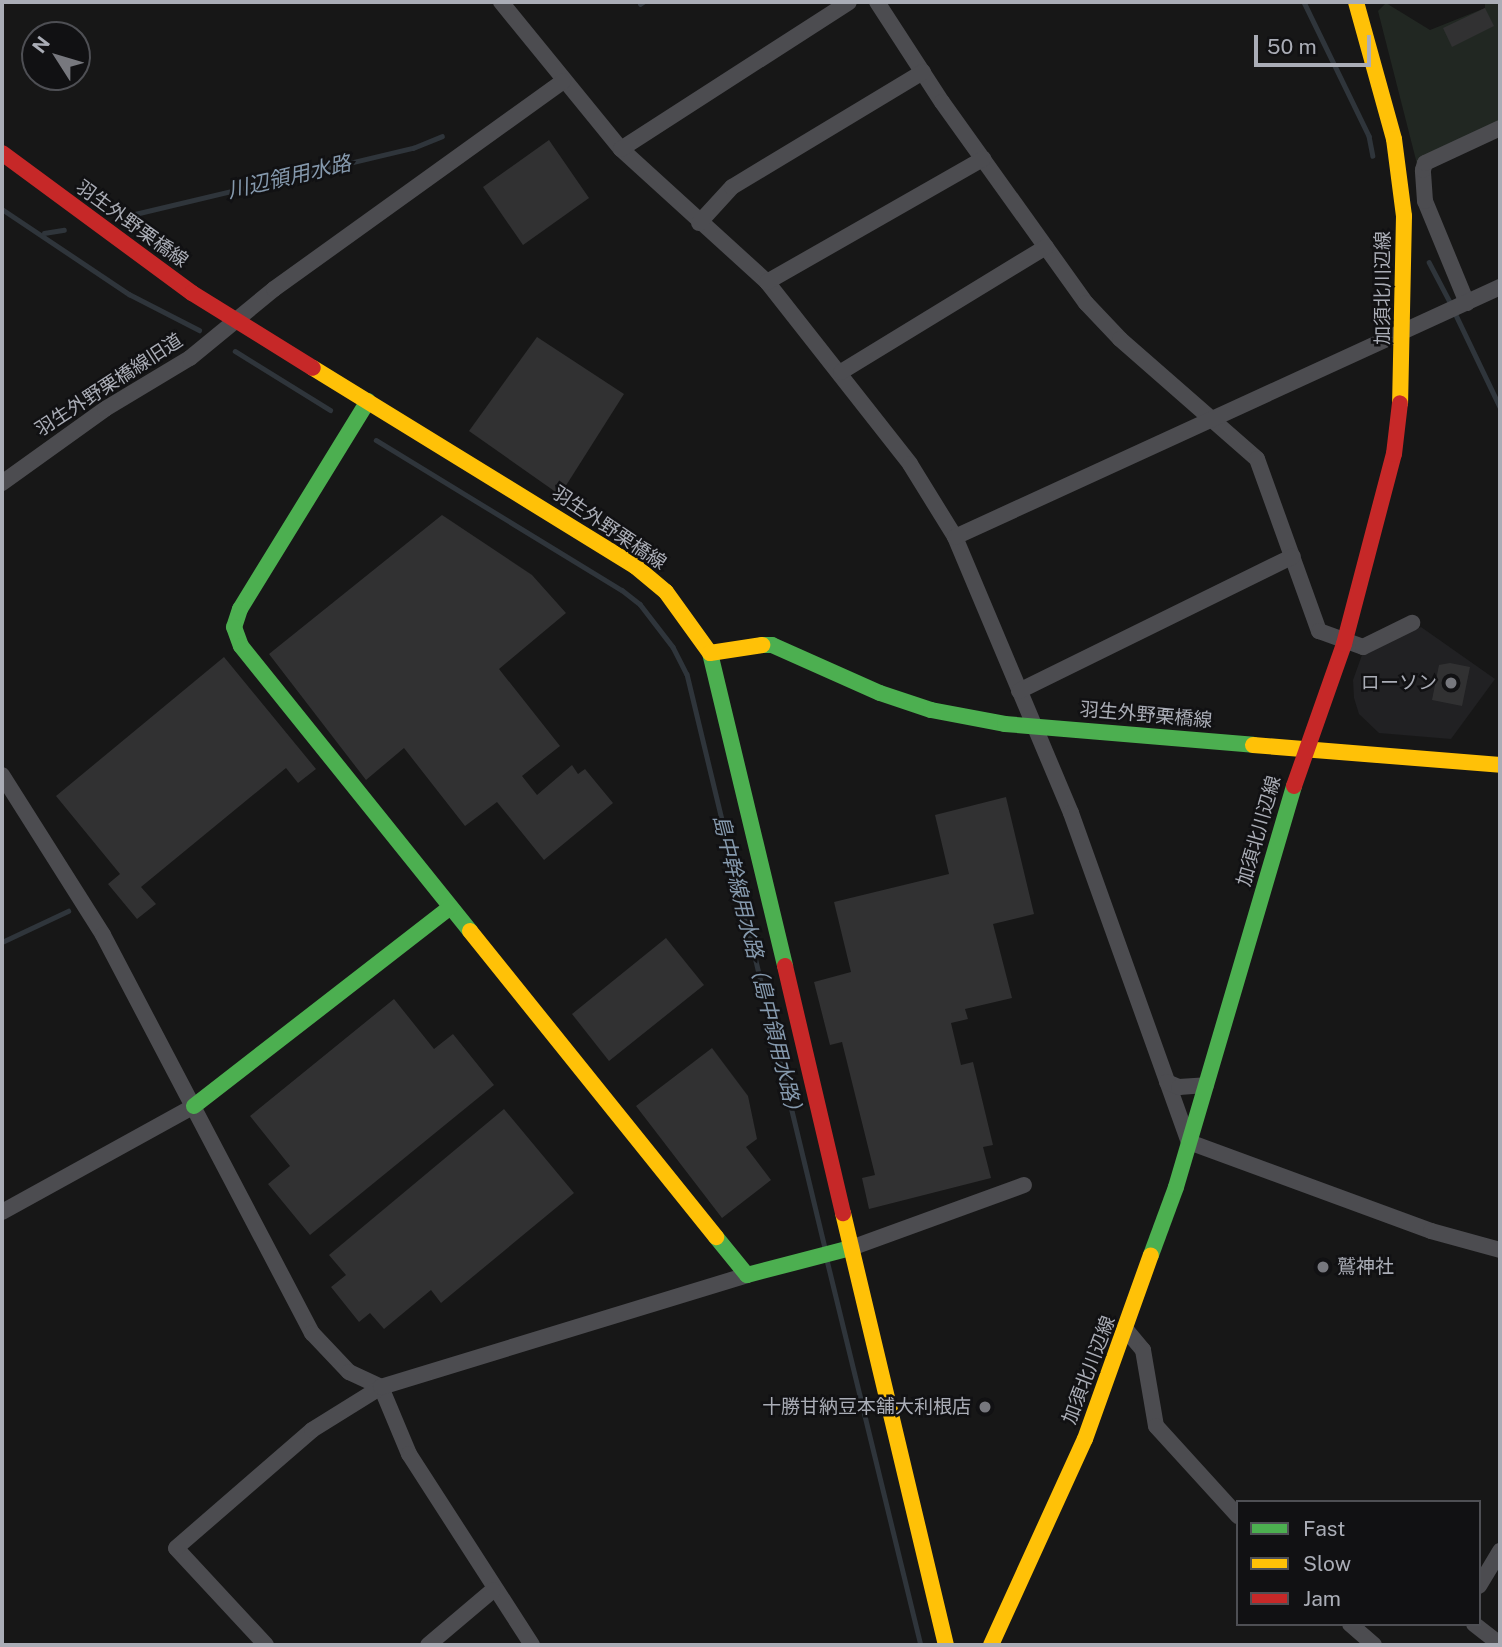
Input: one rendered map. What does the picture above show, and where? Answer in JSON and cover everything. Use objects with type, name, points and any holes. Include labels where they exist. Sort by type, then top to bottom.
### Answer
[{"type":"main road","name":"加須北川辺線","points":[[991,1645],[1069,1476],[1127,1331],[1189,1142],[1307,749],[1344,643],[1400,424],[1405,331],[1404,216],[1396,152],[1379,73],[1356,2]]},
{"type":"main road","name":"羽生外野栗橋線","points":[[2,153],[134,253],[635,566],[666,592],[710,653],[736,646],[772,645],[834,675],[931,710],[1035,727],[1500,765]]},
{"type":"main road","points":[[368,401],[240,609],[234,627],[241,646],[449,908],[747,1275],[851,1248]]},
{"type":"main road","points":[[710,653],[946,1645]]},
{"type":"main road","points":[[194,1106],[449,908]]},
{"type":"street","points":[[500,2],[621,149],[699,223],[767,282],[841,372],[910,464],[955,537],[1071,813],[1189,1142],[1431,1231],[1500,1250]]},
{"type":"street","points":[[621,149],[849,2]]},
{"type":"street","points":[[877,2],[983,159],[1100,318],[1257,459],[1319,631],[1344,643],[1368,646],[1412,623]]},
{"type":"street","points":[[699,223],[732,187],[923,72]]},
{"type":"street","name":"羽生外野栗橋線旧道","points":[[2,483],[104,409],[190,358],[237,319],[563,81]]},
{"type":"street","points":[[1467,303],[1425,201],[1423,170],[1425,163],[1500,128]]},
{"type":"street","points":[[767,282],[983,159]]},
{"type":"street","points":[[841,372],[1046,247]]},
{"type":"street","points":[[955,537],[1214,421],[1500,287]]},
{"type":"street","points":[[1019,691],[1293,556]]},
{"type":"street","points":[[2,775],[103,935],[312,1333],[349,1372],[381,1387],[409,1454],[493,1590],[532,1645]]},
{"type":"street","points":[[1167,1082],[1179,1087],[1206,1086]]},
{"type":"street","points":[[2,1212],[194,1106]]},
{"type":"street","points":[[851,1248],[1024,1185]]},
{"type":"street","points":[[262,1644],[176,1548],[312,1430],[381,1387],[747,1275]]},
{"type":"street","points":[[1127,1331],[1143,1350],[1157,1426],[1236,1514]]},
{"type":"street","points":[[1481,1583],[1500,1551]]},
{"type":"street","points":[[428,1645],[493,1590]]},
{"type":"street","points":[[1352,1626],[1374,1645]]},
{"type":"street","points":[[1477,1626],[1500,1643]]},
{"type":"shaded area","points":[[1485,2],[1500,4],[1500,121],[1417,164],[1378,11],[1386,3],[1430,30],[1485,8]]},
{"type":"shaded area","points":[[1421,627],[1495,679],[1451,739],[1379,733],[1359,714],[1354,698],[1353,680],[1362,655]]},
{"type":"building","points":[[1485,8],[1494,26],[1452,47],[1443,28]]},
{"type":"building","points":[[549,140],[589,198],[523,245],[483,187]]},
{"type":"building","points":[[537,337],[624,394],[560,495],[469,431]]},
{"type":"building","points":[[442,515],[532,575],[566,613],[499,669],[560,746],[522,776],[537,795],[572,765],[578,774],[585,769],[613,803],[544,860],[497,802],[465,826],[404,748],[366,780],[269,654]]},
{"type":"building","points":[[224,657],[316,769],[298,783],[286,768],[141,887],[156,904],[137,919],[108,884],[120,874],[56,796]]},
{"type":"building","name":"ローソン","points":[[1450,663],[1470,667],[1462,706],[1432,700],[1439,665]]},
{"type":"building","points":[[1006,797],[1034,914],[993,924],[1012,998],[965,1009],[968,1019],[951,1023],[961,1065],[973,1062],[993,1145],[983,1147],[991,1178],[869,1209],[862,1178],[875,1175],[842,1042],[830,1045],[814,982],[851,972],[834,902],[949,874],[935,815]]},
{"type":"building","points":[[666,938],[704,985],[609,1061],[572,1014]]},
{"type":"building","points":[[394,999],[434,1049],[453,1034],[494,1085],[310,1235],[268,1184],[290,1166],[250,1116]]},
{"type":"building","points":[[712,1048],[748,1096],[757,1139],[746,1147],[771,1180],[722,1218],[636,1106]]},
{"type":"building","points":[[504,1109],[574,1193],[441,1303],[431,1290],[384,1329],[370,1313],[359,1322],[331,1287],[346,1275],[329,1255]]},
{"type":"waterway","points":[[1304,2],[1369,136],[1373,156]]},
{"type":"waterway","name":"川辺領用水路","points":[[135,214],[413,148],[442,136]]},
{"type":"waterway","name":"島中幹線用水路（島中領用水路）","points":[[2,209],[129,294],[199,330]]},
{"type":"waterway","name":"川辺領用水路","points":[[44,233],[64,230]]},
{"type":"waterway","points":[[1429,262],[1450,302]]},
{"type":"waterway","points":[[1456,315],[1500,407]]},
{"type":"waterway","name":"島中幹線用水路（島中領用水路）","points":[[235,351],[330,410]]},
{"type":"waterway","name":"島中幹線用水路（島中領用水路）","points":[[376,440],[622,590],[640,604],[673,647],[687,674],[825,1248]]},
{"type":"waterway","points":[[2,942],[68,911]]},
{"type":"waterway","name":"島中幹線用水路（島中領用水路）","points":[[827,1260],[921,1645]]},
{"type":"traffic: fast","points":[[368,401],[240,609],[234,627],[241,646],[470,931]]},
{"type":"traffic: fast","points":[[762,645],[772,645],[880,693],[931,710],[1005,724],[1253,745]]},
{"type":"traffic: fast","points":[[710,653],[785,966]]},
{"type":"traffic: fast","points":[[1151,1255],[1176,1187],[1294,786]]},
{"type":"traffic: fast","points":[[194,1106],[449,908]]},
{"type":"traffic: fast","points":[[716,1237],[747,1275],[851,1248]]},
{"type":"traffic: slow","points":[[1356,2],[1394,139],[1404,216],[1400,403]]},
{"type":"traffic: slow","points":[[313,368],[635,566],[666,592],[710,653],[762,645]]},
{"type":"traffic: slow","points":[[1253,745],[1500,765]]},
{"type":"traffic: slow","points":[[470,931],[716,1237]]},
{"type":"traffic: slow","points":[[843,1213],[946,1645]]},
{"type":"traffic: slow","points":[[991,1645],[1085,1439],[1151,1255]]},
{"type":"traffic: jam","points":[[2,153],[192,293],[313,368]]},
{"type":"traffic: jam","points":[[1294,786],[1344,644],[1394,454],[1400,403]]},
{"type":"traffic: jam","points":[[785,966],[843,1213]]},
{"type":"place","name":"ローソン","points":[[1451,683]]},
{"type":"place","name":"鷲神社","points":[[1323,1267]]},
{"type":"place","name":"十勝甘納豆本舗大利根店","points":[[985,1407]]}]
